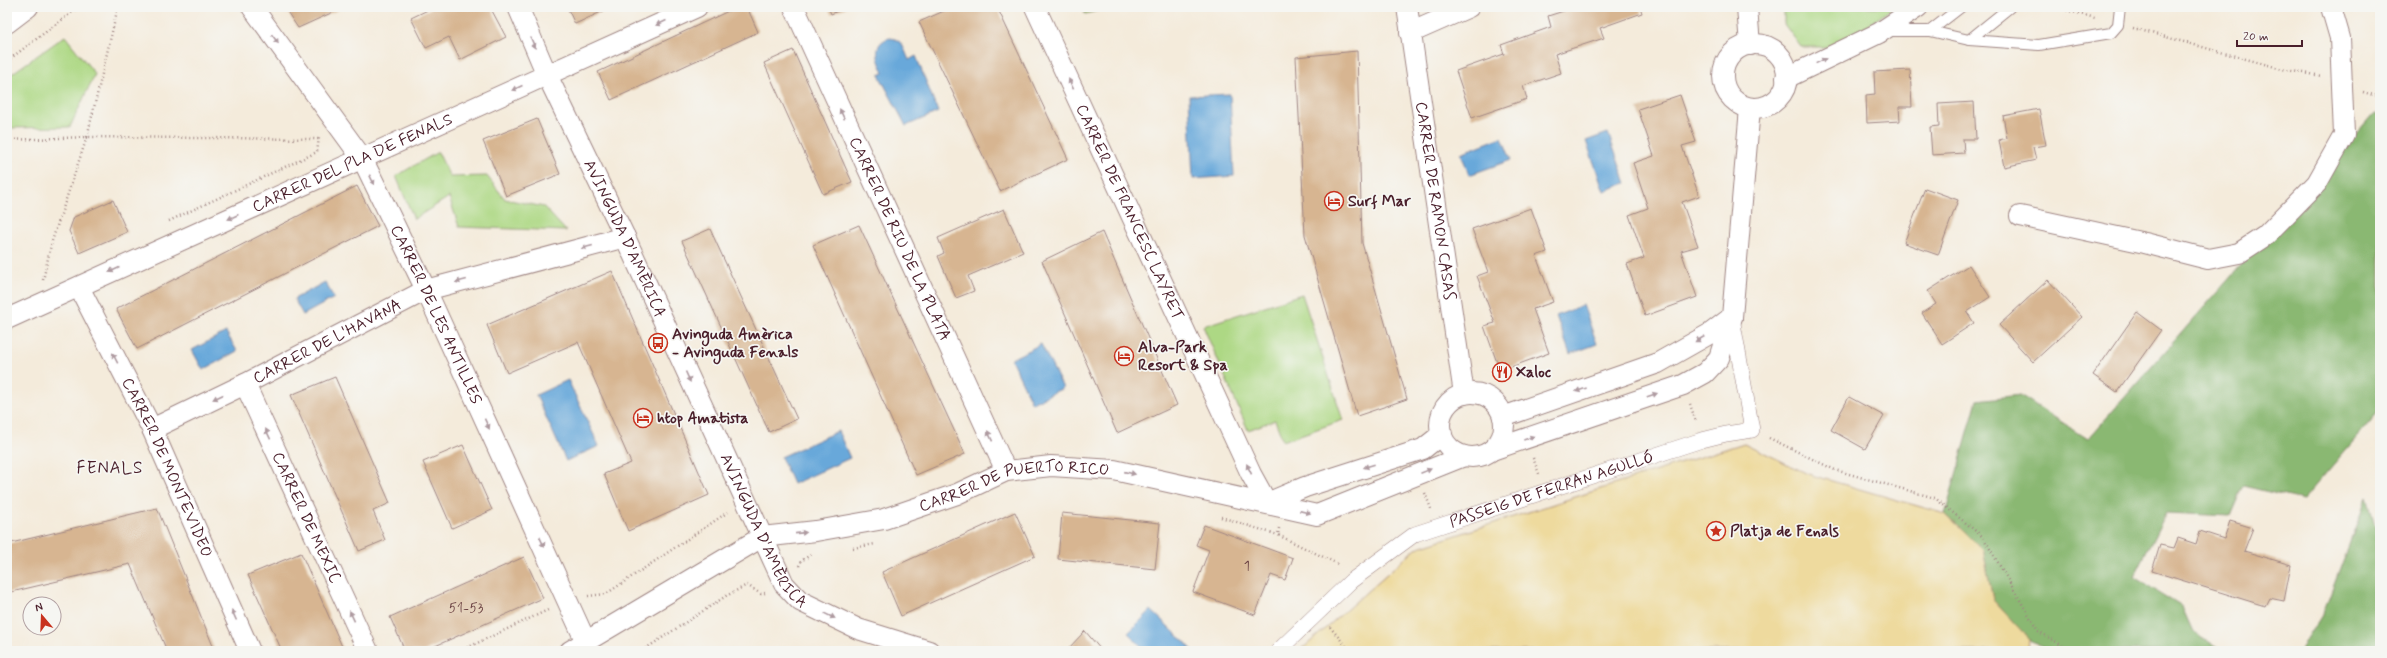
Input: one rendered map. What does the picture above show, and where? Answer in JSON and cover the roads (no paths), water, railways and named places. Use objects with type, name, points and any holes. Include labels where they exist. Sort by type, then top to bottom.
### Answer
[{"type":"street","points":[[7,23],[28,7]]},
{"type":"street","name":"CARRER DE LES ANTILLES","points":[[252,7],[362,158],[426,290],[568,600],[578,646]]},
{"type":"street","name":"AVINGUDA D'AMÈRICA","points":[[518,7],[546,75],[624,237],[762,537],[792,581],[800,601],[858,629],[938,649]]},
{"type":"street","name":"CARRER DEL PLA DE FENALS","points":[[7,319],[697,7]]},
{"type":"street","name":"CARRER DE RIU DE LA PLATA","points":[[794,7],[1006,471]]},
{"type":"street","name":"CARRER DE FRANCESC LAYRET","points":[[1035,7],[1251,474],[1276,505]]},
{"type":"street","name":"CARRER DE RAMON CASAS","points":[[1407,7],[1464,394]]},
{"type":"street","points":[[1410,33],[1469,7]]},
{"type":"street","points":[[1747,7],[1750,45]]},
{"type":"street","points":[[1786,78],[1883,31],[1918,7]]},
{"type":"street","points":[[2020,216],[2145,243],[2208,259],[2239,253],[2265,236],[2317,183],[2344,135],[2340,38],[2331,7]]},
{"type":"street","points":[[1750,45],[1768,47],[1776,53],[1782,60],[1786,78],[1784,88],[1778,97],[1770,104],[1760,108],[1750,108],[1732,99],[1723,82],[1726,62],[1732,54],[1750,45]]},
{"type":"street","points":[[1492,450],[1501,440],[1505,426],[1502,411],[1490,398],[1476,393],[1464,394],[1450,401],[1442,413],[1440,428],[1446,443],[1452,450],[1464,456],[1478,457],[1492,450],[1683,384],[1705,373],[1719,358],[1732,317],[1750,108]]},
{"type":"street","name":"CARRER DE L'HAVANA","points":[[152,429],[245,384],[426,290],[624,237]]},
{"type":"street","name":"CARRER DE MONTEVIDEO","points":[[78,286],[152,429],[250,651]]},
{"type":"street","points":[[1503,417],[1658,363],[1711,333],[1732,317]]},
{"type":"street","name":"PASSEIG DE FERRAN AGULLÓ","points":[[1278,651],[1360,575],[1415,534],[1546,493],[1702,440],[1752,430],[1732,317]]},
{"type":"street","name":"CARRER DE MEXIC","points":[[245,384],[368,651]]},
{"type":"street","points":[[1276,505],[1305,487],[1423,449],[1442,434]]},
{"type":"street","points":[[1276,505],[1317,515],[1464,456]]},
{"type":"street","name":"CARRER DE PUERTO RICO","points":[[762,537],[816,531],[884,519],[956,494],[1006,471],[1052,466],[1114,470],[1231,497],[1276,505]]},
{"type":"street","points":[[578,646],[762,537]]},
{"type":"lane","points":[[1930,32],[1962,7]]},
{"type":"lane","points":[[1969,40],[2010,7]]},
{"type":"lane","points":[[1883,31],[1930,32],[1969,40],[2039,45],[2111,33],[2118,25],[2120,7]]},
{"type":"water","points":[[893,38],[900,42],[909,60],[916,56],[938,112],[906,126],[879,75],[884,73],[878,58],[878,48],[883,41]]},
{"type":"water","points":[[1230,94],[1234,176],[1193,179],[1189,96]]},
{"type":"water","points":[[1608,133],[1626,183],[1604,191],[1586,141]]},
{"type":"water","points":[[1502,137],[1511,160],[1469,175],[1461,153]]},
{"type":"water","points":[[325,282],[334,298],[303,315],[294,299]]},
{"type":"water","points":[[1583,305],[1597,344],[1570,354],[1556,316]]},
{"type":"water","points":[[226,332],[237,351],[203,370],[192,350]]},
{"type":"water","points":[[1041,344],[1063,388],[1032,403],[1011,359]]},
{"type":"water","points":[[568,380],[599,446],[566,461],[536,395]]},
{"type":"water","points":[[838,431],[850,458],[793,484],[781,457]]},
{"type":"water","points":[[1151,610],[1194,651],[1146,651],[1128,633]]},
{"type":"place","name":"Surf Mar","points":[[1334,201]]},
{"type":"place","name":"Avinguda Amèrica - Avinguda Fenals","points":[[658,343]]},
{"type":"place","name":"Alva-Park Resort & Spa","points":[[1124,356]]},
{"type":"place","name":"Xaloc","points":[[1502,372]]},
{"type":"place","name":"htop Amatista","points":[[643,418]]},
{"type":"place","name":"Platja de Fenals","points":[[1716,531]]},
{"type":"district","name":"FENALS","points":[[110,468]]}]
